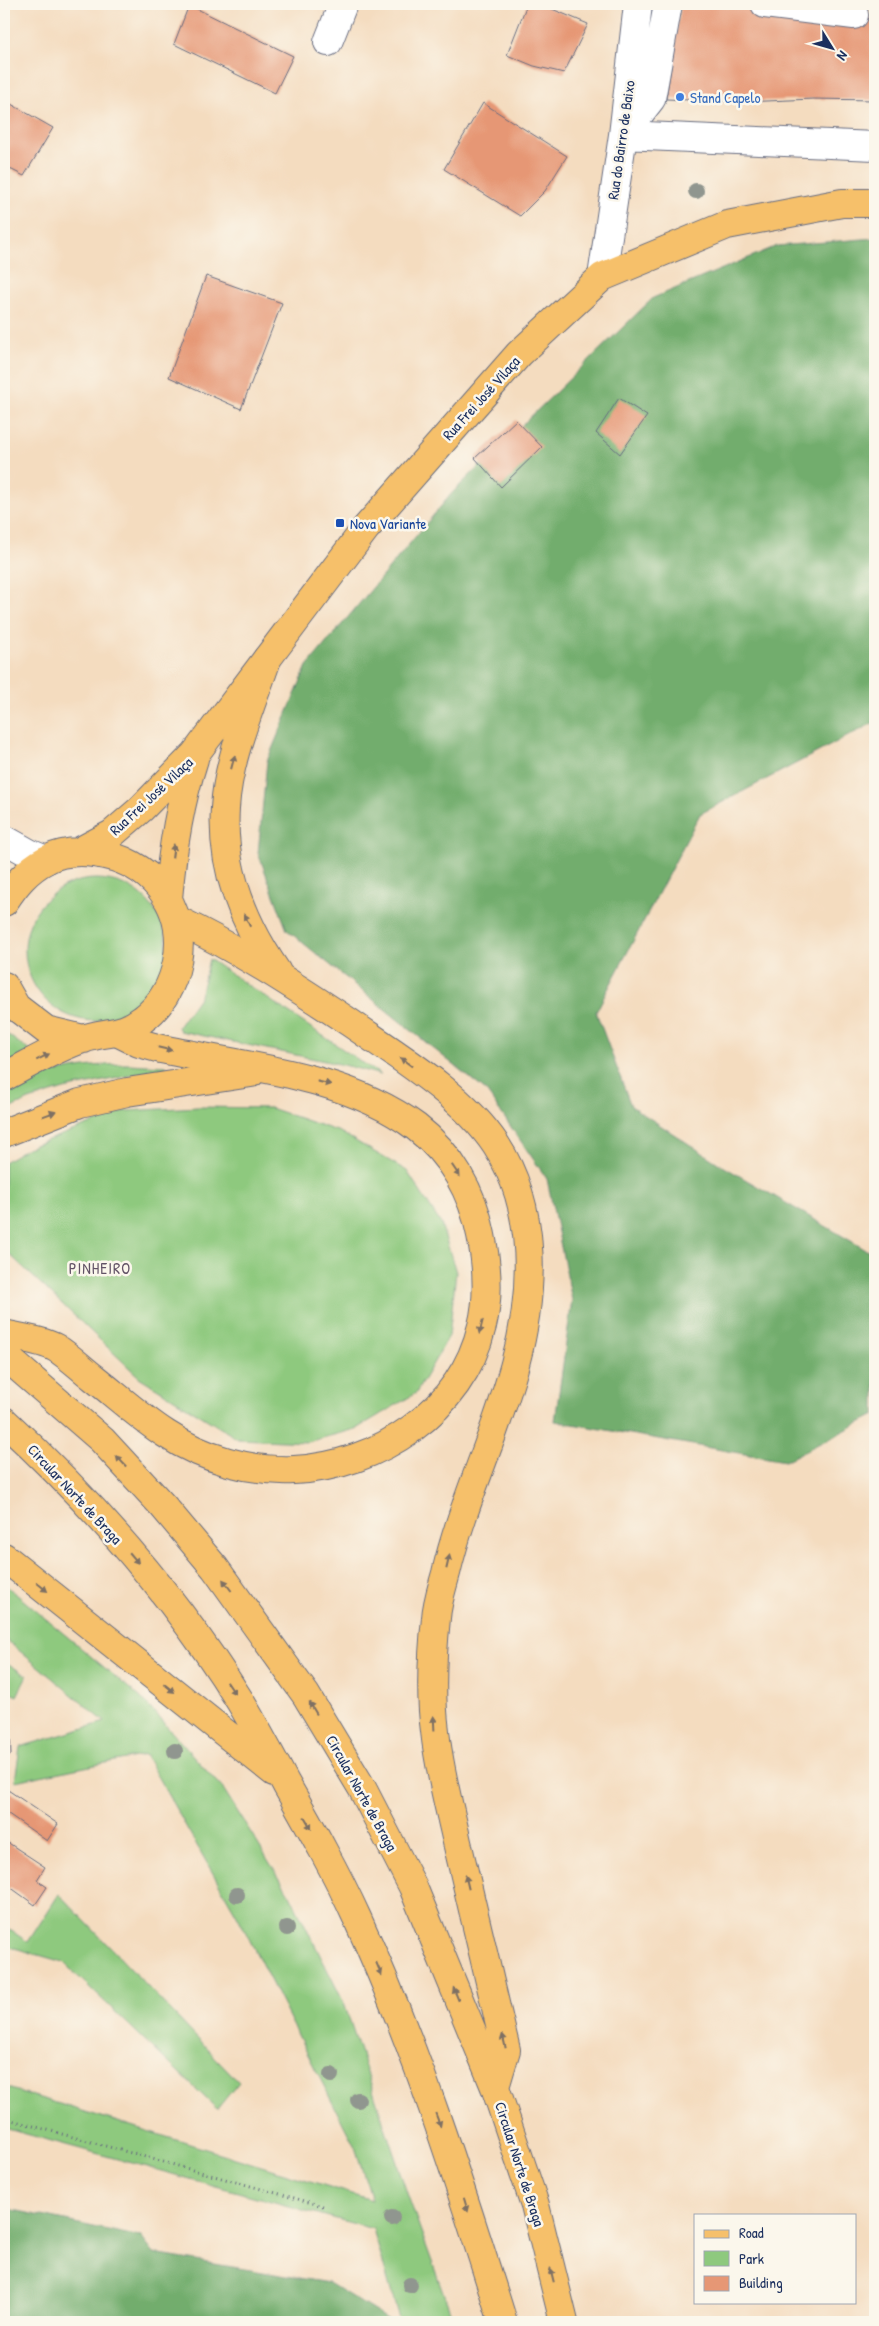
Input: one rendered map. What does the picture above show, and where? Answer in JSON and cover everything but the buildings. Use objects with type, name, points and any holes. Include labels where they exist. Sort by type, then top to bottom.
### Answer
[{"type":"main road","name":"Rua Frei José Vilaça","points":[[4,902],[19,880],[46,860],[80,851],[112,834],[141,809],[195,754],[366,528],[519,354],[602,277],[727,225],[842,203],[875,203]]},
{"type":"main road","points":[[267,659],[230,773],[225,808],[225,841],[231,875],[245,916],[261,948],[281,977]]},
{"type":"main road","name":"Rua Frei José Vilaça","points":[[4,1077],[84,1039],[119,1033],[143,1019],[162,1000],[175,975],[180,948],[173,910],[175,832],[183,793],[195,754]]},
{"type":"main road","name":"Rua Frei José Vilaça","points":[[80,851],[115,856],[146,872],[173,910]]},
{"type":"main road","points":[[173,910],[228,946],[281,977],[445,1091],[474,1119],[497,1146],[518,1190],[527,1233],[529,1281],[525,1314],[515,1364],[454,1540],[436,1614],[432,1679],[434,1731],[506,2050],[495,2087]]},
{"type":"main road","name":"Rua Frei José Vilaça","points":[[4,986],[16,1007],[46,1030],[84,1039]]},
{"type":"main road","points":[[4,1334],[54,1347],[167,1435],[216,1458],[251,1467],[294,1470],[340,1463],[381,1449],[419,1425],[450,1394],[470,1361],[482,1326],[486,1287],[484,1250],[476,1212],[460,1176],[441,1150],[417,1128],[389,1109],[362,1095],[330,1084],[161,1049],[139,1043],[119,1033]]},
{"type":"main road","points":[[4,1133],[80,1103],[127,1092],[266,1070]]},
{"type":"main road","name":"Circular Norte de Braga","points":[[4,1355],[102,1440],[163,1506],[215,1568],[306,1695],[362,1788],[413,1887],[495,2087],[535,2205],[564,2322]]},
{"type":"main road","name":"Circular Norte de Braga","points":[[4,1421],[78,1495],[136,1560],[216,1665],[240,1701],[322,1847],[357,1918],[400,2021],[452,2158],[503,2322]]},
{"type":"main road","points":[[4,1557],[284,1780]]},
{"type":"street","points":[[328,42],[344,4]]},
{"type":"street","name":"Rua do Bairro de Baixo","points":[[602,277],[623,135],[638,4]]},
{"type":"street","points":[[623,135],[651,99],[668,4]]},
{"type":"street","points":[[766,4],[854,14]]},
{"type":"street","points":[[623,135],[875,146]]},
{"type":"street","points":[[4,839],[46,860]]},
{"type":"path","points":[[4,2118],[323,2206]]},
{"type":"green space","points":[[875,238],[875,722],[700,814],[596,1012],[631,1106],[721,1165],[875,1255],[875,1415],[785,1461],[555,1421],[572,1300],[547,1179],[486,1091],[287,930],[258,853],[267,761],[307,666],[452,493],[653,298],[777,246]]},
{"type":"green space","points":[[96,879],[110,880],[123,884],[136,891],[146,900],[155,910],[162,923],[166,936],[166,964],[162,977],[155,990],[146,1000],[136,1009],[123,1016],[110,1020],[96,1021],[82,1020],[69,1016],[56,1009],[46,1000],[37,990],[30,977],[26,964],[25,950],[26,936],[30,923],[37,910],[46,900],[56,891],[69,884],[82,880]]},
{"type":"green space","points":[[209,959],[381,1075],[344,1065],[180,1031],[178,1027],[200,996]]},
{"type":"green space","points":[[4,1032],[30,1051],[4,1066]]},
{"type":"green space","points":[[128,1064],[166,1066],[167,1068],[64,1089],[29,1100],[4,1111],[4,1093],[34,1079],[79,1068]]},
{"type":"green space","points":[[198,1107],[270,1108],[340,1132],[407,1171],[441,1224],[456,1272],[449,1336],[416,1393],[356,1429],[307,1442],[238,1439],[139,1377],[4,1249],[4,1162],[27,1148],[125,1111]]},
{"type":"green space","points":[[4,1584],[141,1698],[224,1790],[290,1895],[344,2003],[408,2196],[454,2322],[400,2322],[373,2229],[4,2128],[4,2087],[372,2200],[355,2147],[238,1917],[145,1755],[15,1781],[20,1747],[105,1722],[4,1638]]},
{"type":"green space","points":[[4,1661],[27,1676],[17,1696],[4,1690]]},
{"type":"green space","points":[[59,1894],[239,2082],[217,2109],[63,1962],[4,1945],[4,1926],[28,1942]]},
{"type":"green space","points":[[4,2208],[141,2237],[154,2254],[329,2283],[392,2322],[4,2322]]},
{"type":"place","name":"Stand Capelo","points":[[680,97]]},
{"type":"place","name":"Nova Variante","points":[[340,523]]},
{"type":"district","name":"PINHEIRO","points":[[100,1268]]}]
